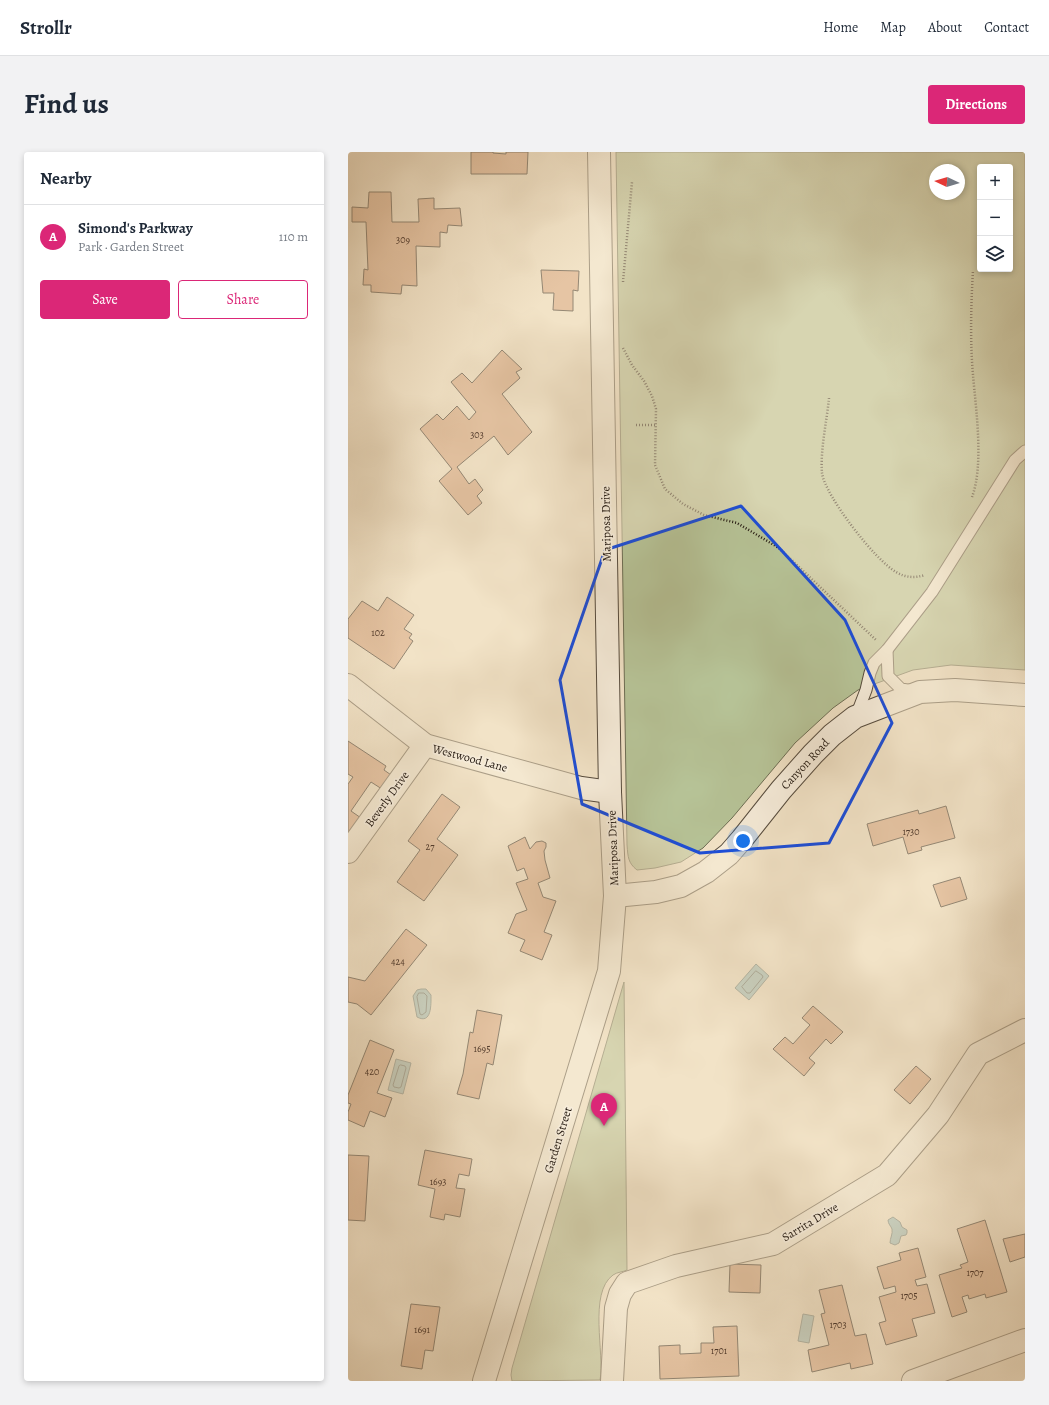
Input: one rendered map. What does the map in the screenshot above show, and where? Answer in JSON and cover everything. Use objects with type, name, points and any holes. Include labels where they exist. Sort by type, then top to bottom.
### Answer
[{"type":"street","name":"Mariposa Drive","points":[[599,152],[610,792],[615,896]]},
{"type":"street","name":"Westwood Lane","points":[[348,685],[426,745],[581,788],[610,792]]},
{"type":"street","name":"Canyon Road","points":[[615,896],[656,892],[681,886],[706,872],[729,854],[781,790],[813,754],[832,735],[855,717],[920,692],[955,690],[1025,695]]},
{"type":"street","name":"Beverly Drive","points":[[348,852],[426,745]]},
{"type":"street","name":"Garden Street","points":[[484,1381],[609,971],[615,896]]},
{"type":"street","name":"Sarrita Drive","points":[[612,1381],[616,1308],[620,1294],[627,1283],[676,1266],[773,1244],[887,1175],[938,1115],[978,1054],[1025,1030]]},
{"type":"street","points":[[913,1381],[1025,1340]]},
{"type":"lane","points":[[855,717],[866,690],[874,663],[932,592],[1015,460],[1025,451]]},
{"type":"lane","points":[[886,650],[888,676],[901,689],[920,692]]},
{"type":"path","points":[[623,285],[632,182]]},
{"type":"path","points":[[970,502],[975,490],[978,469],[977,410],[973,374],[971,302],[973,270]]},
{"type":"path","points":[[621,343],[632,365],[644,380],[652,396],[656,409],[655,465],[665,489],[683,504],[704,515],[737,523],[779,548],[886,650]]},
{"type":"path","points":[[829,398],[822,458],[822,475],[830,492],[843,513],[862,538],[883,561],[896,572],[914,578],[925,575],[929,570]]},
{"type":"path","points":[[636,425],[655,425]]},
{"type":"highlighted area","points":[[741,506],[845,620],[892,723],[829,843],[700,853],[582,804],[560,680],[605,550]]},
{"type":"green space","points":[[616,152],[1025,152],[1025,670],[951,665],[913,670],[858,690],[833,708],[795,743],[732,818],[703,848],[681,862],[655,868],[637,870],[632,865],[628,853]]},
{"type":"green space","points":[[624,982],[627,1270],[613,1275],[605,1284],[601,1295],[599,1309],[600,1380],[512,1381],[512,1368]]},
{"type":"water","points":[[756,964],[769,976],[749,1000],[735,988]]},
{"type":"water","points":[[426,989],[431,995],[430,1012],[426,1018],[422,1019],[417,1017],[413,996],[417,990]]},
{"type":"water","points":[[396,1059],[411,1063],[403,1094],[388,1090]]},
{"type":"water","points":[[893,1217],[900,1222],[902,1227],[907,1230],[906,1235],[901,1236],[899,1243],[895,1245],[890,1243],[892,1228],[888,1223],[888,1220]]},
{"type":"water","points":[[803,1314],[814,1316],[809,1343],[798,1341]]},
{"type":"building","points":[[471,152],[493,152],[506,154],[506,152],[528,152],[527,174],[471,174]]},
{"type":"building","points":[[369,192],[391,192],[392,222],[419,222],[418,199],[434,198],[434,209],[460,208],[462,226],[448,225],[447,233],[440,232],[440,247],[416,246],[417,286],[402,285],[401,294],[371,292],[371,285],[363,285],[364,269],[368,270],[366,222],[352,222],[352,207],[368,208]]},
{"type":"building","points":[[541,270],[579,271],[578,291],[573,290],[573,311],[553,310],[554,293],[543,293]]},
{"type":"building","points":[[502,350],[522,369],[516,372],[520,378],[502,394],[532,432],[508,455],[494,436],[457,467],[469,484],[475,479],[483,490],[477,496],[482,503],[468,515],[439,481],[452,469],[420,429],[437,414],[443,420],[457,406],[469,420],[476,412],[451,382],[462,373],[472,383]]},
{"type":"building","points":[[387,597],[414,615],[404,629],[412,634],[409,638],[413,641],[394,669],[348,638],[348,619],[362,601],[378,611]]},
{"type":"building","points":[[348,741],[386,766],[384,770],[394,777],[385,791],[371,782],[351,811],[361,818],[348,836],[348,784],[353,777],[348,774]]},
{"type":"building","points":[[442,794],[460,807],[437,839],[458,855],[424,901],[397,882],[420,850],[408,841]]},
{"type":"building","points":[[946,806],[955,838],[921,847],[922,850],[908,854],[903,837],[873,846],[867,824],[918,810],[919,814]]},
{"type":"building","points":[[525,837],[530,849],[536,842],[542,841],[546,843],[544,851],[545,860],[550,878],[538,883],[543,897],[556,901],[544,932],[552,935],[542,960],[520,951],[525,940],[508,933],[516,914],[527,910],[516,883],[528,879],[524,868],[517,871],[508,846]]},
{"type":"building","points":[[960,877],[967,899],[941,907],[933,885]]},
{"type":"building","points":[[406,929],[427,945],[371,1015],[357,1004],[348,1002],[348,977],[365,981]]},
{"type":"building","points":[[813,1006],[843,1032],[831,1044],[826,1039],[809,1058],[815,1063],[804,1076],[773,1049],[785,1037],[793,1044],[810,1025],[802,1018]]},
{"type":"building","points":[[477,1010],[502,1015],[493,1065],[487,1063],[479,1099],[457,1094],[463,1074],[470,1032],[473,1033]]},
{"type":"building","points":[[370,1040],[394,1050],[377,1093],[392,1098],[385,1117],[370,1111],[364,1127],[348,1120],[348,1112],[351,1104],[348,1103],[348,1095]]},
{"type":"building","points":[[916,1066],[931,1079],[910,1104],[894,1090]]},
{"type":"building","points":[[425,1150],[472,1159],[469,1176],[459,1174],[456,1188],[465,1189],[460,1217],[445,1214],[444,1220],[430,1217],[435,1189],[418,1185]]},
{"type":"building","points":[[348,1155],[369,1156],[365,1221],[348,1220]]},
{"type":"building","points":[[985,1220],[1007,1292],[986,1298],[985,1294],[969,1299],[968,1295],[962,1297],[967,1312],[952,1317],[939,1275],[962,1268],[960,1265],[968,1262],[957,1229]]},
{"type":"building","points":[[1025,1234],[1025,1257],[1010,1262],[1003,1239]]},
{"type":"building","points":[[918,1248],[926,1277],[915,1280],[917,1286],[927,1284],[935,1313],[912,1319],[917,1336],[886,1345],[879,1323],[886,1321],[879,1297],[896,1292],[895,1286],[884,1289],[877,1267],[901,1260],[899,1253]]},
{"type":"building","points":[[730,1264],[761,1265],[760,1293],[729,1292]]},
{"type":"building","points":[[842,1285],[855,1336],[866,1334],[873,1364],[851,1369],[850,1363],[812,1372],[808,1350],[829,1345],[821,1314],[825,1313],[819,1290]]},
{"type":"building","points":[[411,1304],[440,1307],[433,1351],[425,1350],[422,1369],[401,1366]]},
{"type":"building","points":[[737,1326],[739,1376],[660,1379],[659,1346],[680,1345],[680,1354],[701,1353],[701,1343],[714,1343],[713,1327]]},
{"type":"place","name":"Simond's Parkway","points":[[604,1126]]}]
